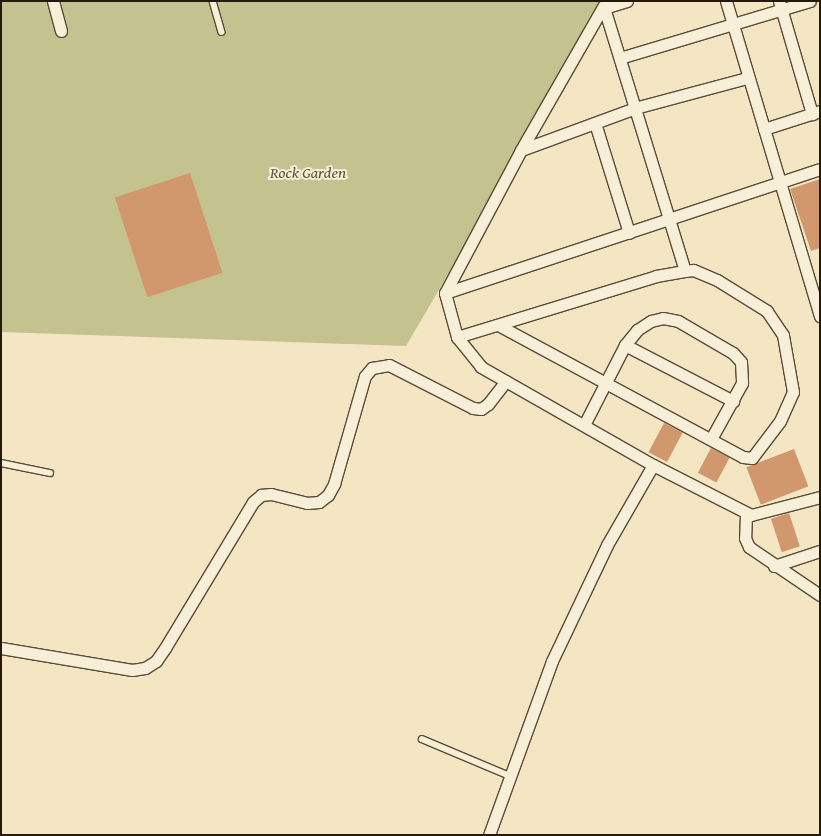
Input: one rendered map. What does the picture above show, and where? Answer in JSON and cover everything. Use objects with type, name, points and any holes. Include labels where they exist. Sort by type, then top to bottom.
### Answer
[{"type":"street","points":[[53,1],[61,31]]},
{"type":"street","points":[[603,5],[627,1]]},
{"type":"street","points":[[726,1],[779,183],[815,283],[820,316]]},
{"type":"street","points":[[620,58],[733,26],[780,6],[810,1]]},
{"type":"street","points":[[603,5],[685,271]]},
{"type":"street","points":[[603,5],[521,150],[446,293],[457,337],[481,367],[653,465],[746,514],[760,514],[820,497]]},
{"type":"street","points":[[764,129],[816,112],[780,6]]},
{"type":"street","points":[[521,150],[635,108],[747,78]]},
{"type":"street","points":[[595,123],[629,233]]},
{"type":"street","points":[[446,293],[820,169]]},
{"type":"street","points":[[457,337],[656,276],[693,270],[717,280],[767,311],[783,335],[788,351],[793,382],[791,397],[780,421],[756,456],[748,460],[498,325]]},
{"type":"street","points":[[584,425],[625,345],[637,330],[651,321],[664,318],[678,321],[734,353],[741,362],[744,373],[733,401],[711,439]]},
{"type":"street","points":[[625,345],[733,401]]},
{"type":"street","points":[[1,648],[132,670],[145,668],[156,661],[165,648],[253,502],[261,494],[271,494],[306,504],[318,502],[328,495],[334,484],[365,376],[372,368],[389,365],[472,408],[481,409],[488,404],[506,380]]},
{"type":"street","points":[[489,835],[552,660],[578,603],[653,465]]},
{"type":"street","points":[[746,514],[746,543],[774,566],[820,595]]},
{"type":"street","points":[[774,566],[820,551]]},
{"type":"lane","points":[[213,1],[222,32]]},
{"type":"lane","points":[[1,463],[50,473]]},
{"type":"lane","points":[[422,739],[510,776]]},
{"type":"green space","name":"Rock Garden","points":[[1,1],[603,1],[604,8],[406,346],[1,332]]},
{"type":"building","points":[[190,173],[222,273],[147,297],[115,197]]},
{"type":"building","points":[[820,179],[820,248],[811,251],[790,189]]},
{"type":"building","points":[[664,423],[683,433],[667,462],[649,452]]},
{"type":"building","points":[[711,448],[730,458],[716,483],[698,473]]},
{"type":"building","points":[[794,449],[808,486],[761,505],[746,467]]},
{"type":"building","points":[[789,513],[800,546],[782,552],[771,519]]}]
